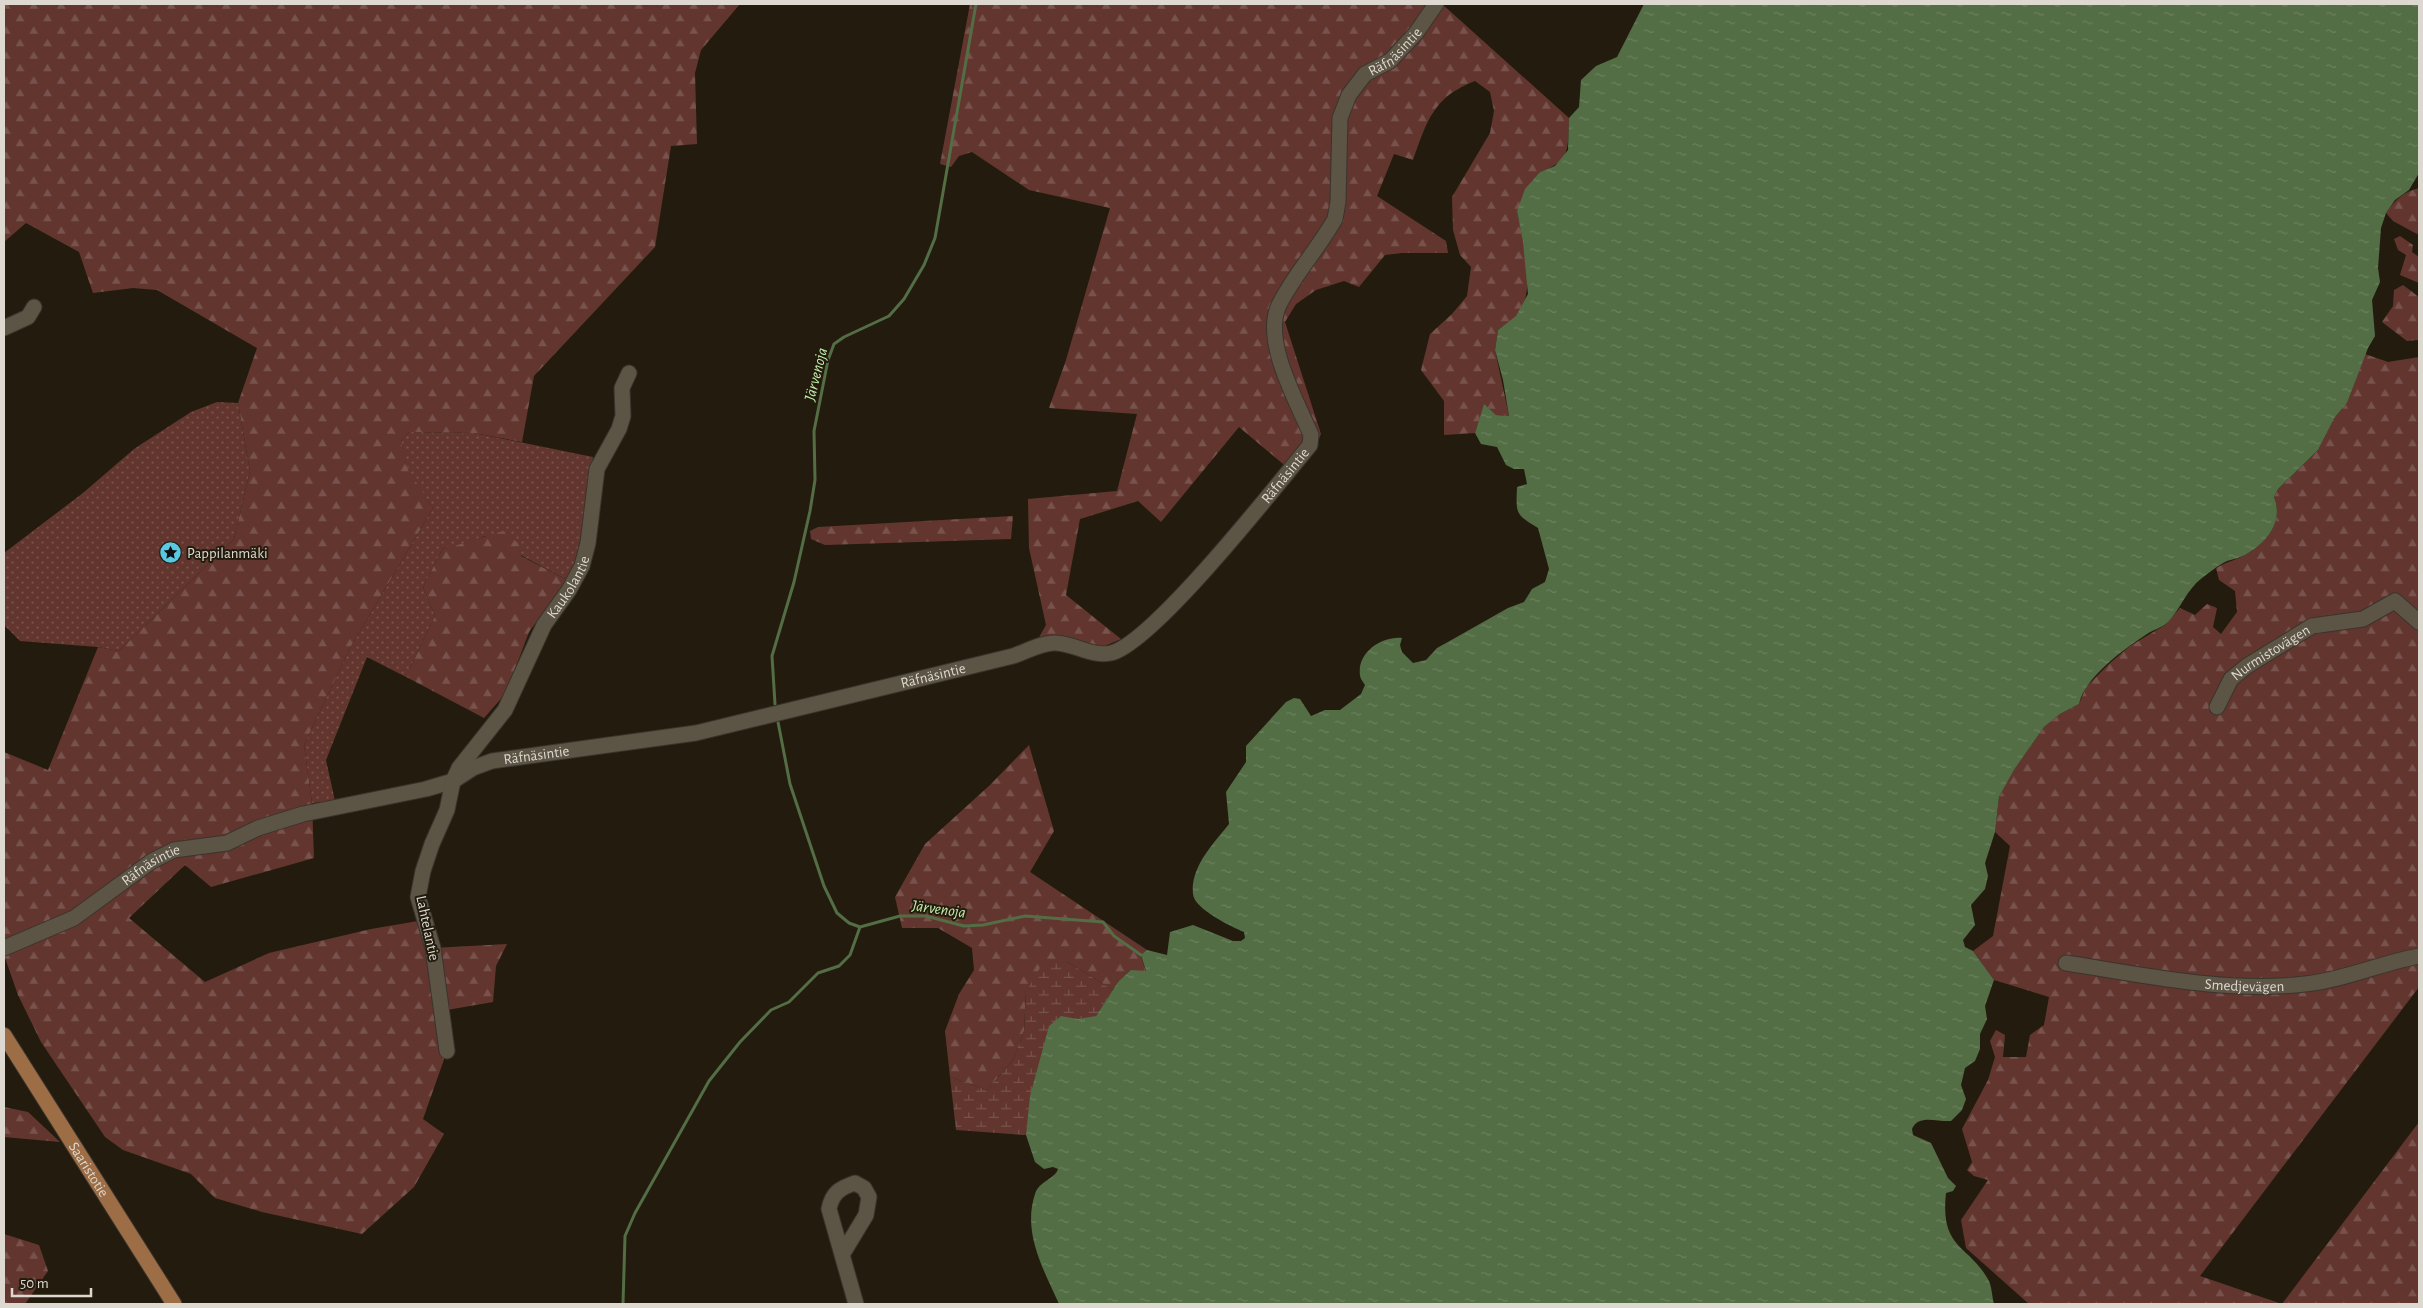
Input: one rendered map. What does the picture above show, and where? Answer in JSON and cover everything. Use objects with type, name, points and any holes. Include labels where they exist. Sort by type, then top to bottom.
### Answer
[{"type":"main road","name":"Saaristotie","points":[[4,1035],[174,1304]]},
{"type":"street","name":"Räfnäsintie","points":[[4,948],[74,918],[152,861],[174,850],[227,843],[258,828],[303,814],[426,789],[453,781],[473,768],[492,761],[696,732],[1013,656],[1053,642],[1071,645],[1094,654],[1112,652],[1128,645],[1166,610],[1211,562],[1310,445],[1311,435],[1276,347],[1273,326],[1278,306],[1335,219],[1338,202],[1340,118],[1348,95],[1365,74],[1390,61],[1416,33],[1436,4]]},
{"type":"street","points":[[4,328],[28,317],[34,307]]},
{"type":"street","name":"Kaukolantie","points":[[453,781],[468,754],[505,710],[544,625],[569,590],[582,566],[588,543],[597,469],[620,429],[623,416],[622,388],[629,373]]},
{"type":"street","name":"Nurmistovägen","points":[[2217,707],[2231,679],[2246,666],[2312,626],[2363,619],[2395,601],[2419,622]]},
{"type":"street","name":"Lahtelantie","points":[[447,1051],[433,948],[418,897],[429,853],[447,810],[453,781]]},
{"type":"street","name":"Smedjevägen","points":[[2066,963],[2208,984],[2255,986],[2306,984],[2345,976],[2394,960],[2419,956]]},
{"type":"street","points":[[842,1253],[856,1304]]},
{"type":"green space","points":[[4,4],[740,4],[701,50],[695,73],[697,144],[671,146],[655,247],[534,376],[522,442],[474,433],[409,432],[401,441],[408,470],[433,508],[350,648],[304,745],[312,803],[314,858],[211,887],[185,865],[129,918],[205,982],[269,953],[371,929],[424,920],[433,948],[507,944],[496,966],[493,1002],[441,1011],[447,1051],[423,1119],[444,1134],[414,1187],[362,1234],[262,1212],[215,1198],[191,1174],[123,1150],[105,1137],[41,1042],[18,995],[4,955],[4,752],[48,770],[98,647],[119,651],[234,539],[250,471],[238,403],[257,348],[157,290],[133,288],[93,293],[79,252],[26,223],[4,242]]},
{"type":"green space","points":[[970,4],[1442,4],[1569,118],[1568,145],[1563,158],[1550,168],[1540,172],[1517,211],[1527,265],[1526,293],[1523,306],[1517,316],[1498,330],[1495,350],[1509,416],[1496,415],[1484,405],[1475,433],[1444,435],[1444,401],[1421,370],[1430,334],[1452,314],[1467,296],[1471,267],[1460,255],[1453,230],[1452,197],[1490,133],[1494,111],[1490,92],[1475,81],[1461,87],[1441,103],[1428,122],[1413,160],[1394,154],[1377,196],[1446,241],[1448,253],[1385,255],[1359,287],[1344,281],[1316,290],[1296,304],[1285,322],[1321,434],[1310,458],[1295,474],[1239,427],[1161,522],[1138,501],[1080,519],[1066,595],[1121,639],[1100,648],[1038,639],[1046,625],[1029,548],[1028,499],[1117,491],[1137,414],[1049,408],[1066,360],[1110,208],[1029,190],[972,152],[959,156],[951,167],[940,164]]},
{"type":"green space","points":[[2419,188],[2419,233],[2417,234],[2393,221],[2386,213],[2400,197]]},
{"type":"green space","points":[[2400,236],[2413,245],[2412,252],[2419,257],[2419,283],[2400,275],[2406,255],[2398,250],[2394,239]]},
{"type":"green space","points":[[2403,285],[2419,297],[2419,340],[2407,341],[2382,322],[2393,306],[2394,290]]},
{"type":"green space","points":[[2365,354],[2388,362],[2419,357],[2419,987],[2200,1276],[2282,1304],[2029,1304],[1966,1248],[1961,1220],[1988,1180],[1974,1176],[1967,1170],[1972,1162],[1962,1129],[1988,1080],[1995,1057],[1990,1041],[1996,1030],[2005,1035],[2003,1057],[2026,1057],[2030,1035],[2044,1025],[2049,997],[1994,980],[1973,951],[1993,936],[2010,846],[1995,832],[1999,797],[2014,770],[2044,727],[2060,714],[2079,704],[2086,687],[2110,663],[2130,646],[2165,625],[2180,608],[2195,615],[2207,604],[2217,608],[2213,627],[2221,634],[2237,612],[2235,591],[2219,580],[2216,568],[2253,550],[2272,531],[2277,515],[2274,497],[2278,489],[2318,450],[2335,417],[2347,403]]},
{"type":"green space","points":[[217,402],[238,403],[250,471],[234,539],[119,651],[98,647],[20,641],[4,625],[4,553],[83,493],[134,449],[191,412]]},
{"type":"green space","points":[[409,432],[474,433],[593,457],[589,505],[584,534],[567,580],[485,536],[464,545],[443,548],[423,587],[435,616],[410,668],[410,679],[367,657],[326,760],[335,801],[312,803],[304,745],[350,648],[433,508],[407,470],[401,441]]},
{"type":"green space","points":[[1013,516],[1011,539],[825,545],[811,539],[810,531],[818,527]]},
{"type":"green space","points":[[504,531],[519,544],[521,556],[567,580],[529,632],[506,693],[484,718],[410,679],[410,668],[435,616],[423,587],[443,548]]},
{"type":"green space","points":[[1029,745],[1054,831],[1030,872],[1147,950],[1141,956],[1146,972],[1118,982],[1113,990],[1066,961],[1026,992],[1024,1031],[1013,1060],[987,1090],[950,1077],[945,1031],[959,994],[974,970],[972,948],[938,928],[902,928],[895,897],[925,844],[990,785]]},
{"type":"green space","points":[[1044,961],[1066,961],[1113,990],[1096,1016],[1046,1120],[1026,1135],[956,1130],[950,1077],[987,1090],[1013,1060],[1024,1031],[1026,992]]},
{"type":"green space","points":[[4,1107],[28,1112],[60,1142],[4,1137]]},
{"type":"green space","points":[[2419,1122],[2419,1304],[2282,1304]]},
{"type":"green space","points":[[4,1234],[39,1245],[48,1271],[25,1304],[4,1304]]},
{"type":"water","points":[[1644,4],[2419,4],[2419,173],[2409,190],[2395,200],[2386,213],[2381,228],[2378,268],[2380,282],[2372,300],[2375,336],[2368,348],[2347,403],[2335,417],[2318,450],[2278,489],[2274,497],[2277,515],[2272,531],[2266,538],[2253,550],[2243,556],[2227,561],[2202,578],[2192,588],[2167,623],[2138,640],[2107,664],[2089,684],[2079,704],[2060,714],[2044,727],[2014,770],[1999,797],[1995,832],[1985,863],[1988,876],[1985,889],[1971,905],[1975,925],[1963,940],[1965,947],[1973,951],[1994,980],[1985,1006],[1987,1019],[1980,1034],[1980,1049],[1975,1061],[1965,1068],[1961,1085],[1966,1099],[1962,1110],[1951,1121],[1923,1120],[1915,1124],[1912,1129],[1913,1135],[1931,1143],[1948,1178],[1956,1186],[1953,1191],[1946,1193],[1945,1212],[1947,1225],[1951,1236],[1957,1244],[1973,1259],[1989,1281],[1994,1304],[1059,1304],[1036,1251],[1031,1223],[1032,1209],[1037,1190],[1058,1169],[1053,1167],[1044,1169],[1035,1162],[1026,1135],[1030,1096],[1049,1026],[1061,1016],[1078,1019],[1096,1016],[1118,982],[1131,970],[1146,971],[1141,955],[1147,950],[1167,955],[1170,932],[1193,925],[1233,941],[1241,941],[1245,938],[1244,932],[1214,917],[1200,906],[1193,894],[1193,884],[1195,874],[1204,856],[1229,824],[1226,792],[1246,762],[1246,746],[1286,702],[1294,698],[1300,699],[1311,716],[1325,710],[1340,710],[1361,694],[1365,685],[1361,679],[1360,667],[1362,659],[1372,647],[1387,640],[1402,638],[1400,645],[1402,652],[1413,663],[1426,660],[1437,648],[1508,608],[1524,602],[1532,589],[1545,582],[1549,569],[1538,528],[1521,516],[1517,508],[1517,487],[1527,484],[1524,469],[1514,469],[1506,465],[1497,447],[1481,444],[1475,433],[1484,404],[1496,415],[1509,416],[1503,380],[1495,350],[1498,330],[1516,316],[1528,294],[1523,242],[1517,211],[1525,189],[1540,172],[1555,166],[1568,150],[1569,118],[1579,107],[1581,80],[1596,66],[1617,57]]},
{"type":"waterway","name":"Järvenoja","points":[[775,704],[772,656],[794,582],[810,511],[815,480],[814,431],[828,360],[834,344],[844,337],[889,316],[904,299],[924,265],[935,238],[976,4]]},
{"type":"waterway","name":"Järvenoja","points":[[778,722],[790,784],[824,886],[837,913],[849,923],[860,927],[900,916],[926,916],[964,926],[983,925],[1025,916],[1103,922],[1114,936],[1141,955]]},
{"type":"waterway","points":[[623,1304],[625,1236],[635,1213],[709,1081],[740,1042],[771,1010],[789,1002],[818,973],[839,966],[850,955],[860,927]]},
{"type":"place","name":"Pappilanmäki","points":[[171,553]]}]
